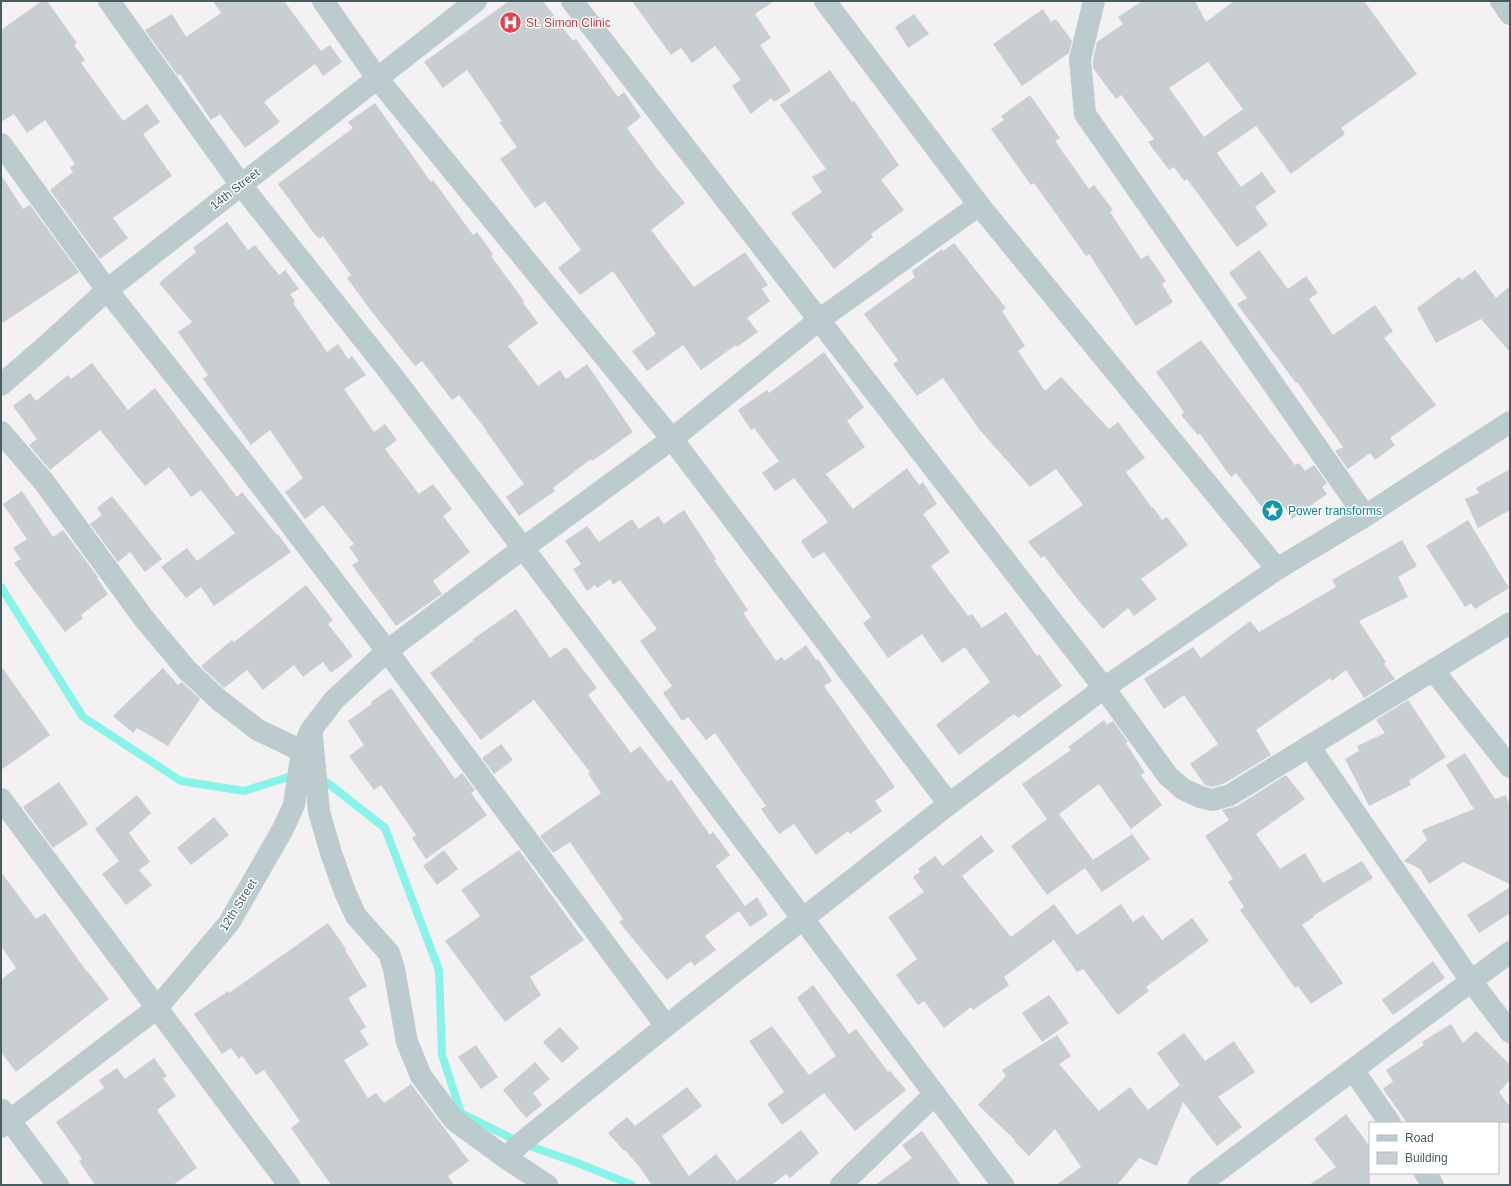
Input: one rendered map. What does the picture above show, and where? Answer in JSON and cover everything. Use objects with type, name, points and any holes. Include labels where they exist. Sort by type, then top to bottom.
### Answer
[{"type":"street","points":[[109,1],[241,185],[390,374],[803,918],[1003,1185]]},
{"type":"street","points":[[323,1],[377,78],[672,439],[948,804]]},
{"type":"street","name":"14th Street","points":[[1,385],[107,290],[476,1]]},
{"type":"street","points":[[572,1],[1104,688],[1168,776],[1183,789],[1200,797],[1213,800],[1230,794],[1510,623]]},
{"type":"street","points":[[825,1],[979,205],[1277,569]]},
{"type":"street","points":[[1094,1],[1080,60],[1085,114],[1365,516]]},
{"type":"street","points":[[1501,1],[1510,14]]},
{"type":"street","points":[[1,144],[107,290],[243,462],[387,651],[666,1026]]},
{"type":"street","name":"12th Street","points":[[4,1119],[157,1008],[229,923],[284,829],[294,805],[302,751],[311,730],[334,700],[387,651],[522,549],[672,439],[819,320],[979,205]]},
{"type":"street","points":[[506,1158],[521,1144],[666,1026],[948,804],[1104,688],[1277,569],[1365,516],[1510,422]]},
{"type":"street","points":[[1,432],[44,482],[145,620],[187,670],[218,700],[258,730],[302,751]]},
{"type":"street","points":[[1433,670],[1510,767]]},
{"type":"street","points":[[311,730],[319,812],[331,853],[345,892],[356,916],[389,953],[394,969],[407,1042],[421,1076],[454,1120],[506,1158],[547,1185]]},
{"type":"street","points":[[1309,746],[1471,981],[1510,1032]]},
{"type":"street","points":[[1,799],[289,1185]]},
{"type":"street","points":[[1209,1182],[1353,1070],[1510,952]]},
{"type":"street","points":[[1353,1070],[1389,1122]]},
{"type":"street","points":[[841,1185],[935,1094]]},
{"type":"street","points":[[4,1119],[58,1185]]},
{"type":"street","points":[[1426,1174],[1433,1185]]},
{"type":"building","points":[[42,1],[47,1],[77,43],[74,45],[85,60],[81,63],[123,121],[147,104],[160,122],[143,134],[172,176],[113,218],[128,238],[100,259],[50,190],[73,172],[70,168],[75,164],[45,120],[27,133],[14,114],[1,122],[1,30]]},
{"type":"building","points":[[213,1],[284,1],[321,51],[330,45],[342,62],[323,76],[315,64],[264,102],[280,122],[245,148],[220,114],[211,120],[180,74],[178,76],[145,30],[172,14],[186,37],[221,13]]},
{"type":"building","points":[[509,1],[543,1],[573,41],[576,39],[618,97],[624,92],[641,117],[627,128],[685,203],[651,230],[694,287],[745,252],[768,285],[762,289],[770,301],[747,318],[758,332],[737,347],[736,345],[701,370],[683,345],[647,371],[632,351],[656,334],[613,271],[580,295],[558,268],[581,250],[545,201],[535,208],[500,159],[517,147],[499,122],[502,121],[467,70],[443,88],[424,62]]},
{"type":"building","points":[[632,1],[774,1],[755,14],[771,38],[760,45],[791,91],[774,102],[771,98],[751,114],[732,86],[741,80],[715,46],[692,63],[681,48],[671,55]]},
{"type":"building","points":[[1142,1],[1195,1],[1206,22],[1234,1],[1364,1],[1417,74],[1341,128],[1345,134],[1291,174],[1256,126],[1217,153],[1241,187],[1262,172],[1276,192],[1255,207],[1268,225],[1237,247],[1187,179],[1184,181],[1174,167],[1169,170],[1148,142],[1154,139],[1121,95],[1116,99],[1093,68],[1093,60],[1097,42],[1123,24],[1118,17]],"holes":[[[1208,62],[1243,109],[1204,137],[1169,88]]]},
{"type":"building","points":[[1043,9],[1051,22],[1056,19],[1072,41],[1069,53],[1022,86],[993,44]]},
{"type":"building","points":[[914,14],[929,34],[908,48],[895,27]]},
{"type":"building","points":[[830,70],[852,102],[854,101],[899,165],[881,180],[904,210],[871,234],[873,237],[834,269],[791,213],[822,192],[812,177],[826,169],[780,105]]},
{"type":"building","points":[[1030,95],[1060,138],[1055,141],[1089,189],[1094,185],[1113,210],[1110,212],[1141,259],[1148,255],[1166,281],[1162,284],[1173,302],[1136,326],[1089,254],[1086,256],[1034,183],[1031,185],[991,129],[1004,120],[1001,116]]},
{"type":"building","points":[[375,103],[431,182],[433,180],[473,235],[477,232],[493,254],[491,256],[538,323],[508,346],[538,386],[560,370],[566,379],[587,364],[633,432],[592,461],[591,459],[553,488],[555,491],[519,516],[506,497],[524,484],[487,431],[459,395],[452,400],[422,361],[415,366],[347,278],[351,275],[323,236],[320,238],[316,236],[278,184],[353,128],[348,122]]},
{"type":"building","points":[[1,175],[23,209],[30,205],[79,272],[1,324]]},
{"type":"building","points":[[227,222],[248,250],[255,245],[279,275],[285,270],[299,289],[290,294],[295,301],[293,303],[327,352],[338,344],[348,359],[352,356],[366,375],[344,389],[374,432],[385,424],[397,440],[385,449],[419,494],[433,484],[452,509],[443,516],[470,552],[433,581],[442,594],[396,626],[352,565],[359,561],[349,547],[354,544],[323,505],[305,519],[285,492],[303,478],[270,430],[251,445],[203,379],[208,375],[178,332],[192,322],[159,283],[196,252],[193,248]]},
{"type":"building","points":[[954,243],[1006,308],[1002,311],[1025,346],[1018,351],[1045,391],[1061,377],[1109,429],[1118,422],[1145,458],[1126,472],[1162,520],[1167,517],[1188,545],[1141,579],[1157,599],[1134,616],[1128,608],[1103,629],[1044,556],[1041,558],[1028,542],[1083,505],[1056,469],[1030,487],[979,429],[943,378],[917,396],[893,364],[898,360],[864,314],[915,277],[912,271],[942,249],[943,251]]},
{"type":"building","points":[[1259,250],[1288,289],[1306,276],[1318,293],[1309,299],[1333,335],[1375,305],[1393,331],[1384,338],[1436,405],[1390,438],[1395,445],[1375,460],[1370,453],[1348,469],[1335,451],[1343,447],[1297,382],[1296,383],[1237,304],[1247,298],[1229,273]]},
{"type":"building","points":[[1475,270],[1496,298],[1510,286],[1510,352],[1481,319],[1436,343],[1417,308],[1459,277],[1462,280]]},
{"type":"building","points":[[1201,340],[1295,465],[1299,463],[1305,471],[1314,465],[1327,483],[1322,487],[1327,494],[1292,519],[1284,507],[1270,518],[1236,473],[1231,477],[1200,434],[1198,435],[1181,415],[1184,412],[1156,372]]},
{"type":"building","points":[[824,352],[864,407],[847,421],[865,447],[826,474],[853,509],[907,468],[919,485],[923,482],[937,504],[923,514],[950,552],[931,566],[968,616],[972,614],[982,628],[1006,612],[1037,656],[1039,654],[1062,686],[1018,718],[1014,714],[959,755],[936,725],[990,682],[965,647],[942,663],[922,634],[888,658],[863,623],[871,617],[824,552],[813,559],[801,541],[828,522],[794,478],[775,491],[762,473],[779,461],[754,428],[751,430],[738,410],[767,390],[769,393]]},
{"type":"building","points":[[92,363],[128,410],[155,388],[237,497],[242,492],[277,535],[278,534],[291,552],[214,606],[201,587],[186,598],[161,567],[187,548],[197,561],[235,533],[201,490],[191,497],[169,467],[145,486],[100,430],[50,470],[29,445],[37,439],[13,406],[30,393],[36,401],[68,375],[71,379]]},
{"type":"building","points":[[1510,469],[1510,510],[1478,528],[1465,499],[1479,493],[1476,488]]},
{"type":"building","points":[[22,491],[53,537],[63,530],[98,577],[97,578],[108,594],[81,615],[83,618],[65,632],[14,563],[21,559],[13,548],[27,539],[3,504]]},
{"type":"building","points":[[112,496],[162,559],[145,572],[130,552],[118,562],[90,524],[102,515],[97,508]]},
{"type":"building","points":[[684,510],[716,559],[714,560],[748,610],[743,613],[776,661],[782,657],[784,661],[806,645],[816,660],[818,659],[832,681],[824,686],[895,787],[875,801],[882,811],[850,834],[848,831],[816,855],[794,824],[779,834],[761,809],[766,806],[715,733],[706,740],[688,717],[682,721],[663,693],[672,686],[640,641],[657,629],[620,580],[613,585],[610,579],[597,588],[595,585],[587,591],[573,569],[581,564],[565,541],[587,526],[599,542],[632,519],[639,529],[658,516],[664,524]]},
{"type":"building","points":[[1468,520],[1509,588],[1475,609],[1471,603],[1465,607],[1426,546]]},
{"type":"building","points":[[1402,540],[1417,566],[1398,577],[1408,597],[1359,621],[1386,662],[1384,664],[1395,679],[1364,698],[1346,670],[1332,681],[1330,678],[1256,730],[1271,755],[1225,783],[1213,787],[1205,785],[1190,764],[1218,744],[1184,695],[1164,709],[1144,679],[1193,647],[1201,658],[1250,621],[1259,632],[1336,587],[1332,580]]},
{"type":"building","points":[[306,585],[333,620],[328,624],[353,656],[331,673],[323,662],[303,677],[294,665],[263,690],[247,670],[224,688],[201,666],[232,640],[234,642]]},
{"type":"building","points":[[516,609],[550,658],[566,647],[597,688],[588,695],[631,753],[640,746],[668,782],[671,779],[710,835],[713,832],[730,855],[716,866],[745,906],[757,897],[768,915],[750,927],[739,911],[705,936],[716,950],[694,966],[691,961],[667,980],[619,922],[623,919],[570,842],[553,853],[540,836],[601,793],[588,774],[590,772],[534,700],[481,740],[430,673],[474,640],[473,639]]},
{"type":"building","points":[[1,666],[50,735],[1,770]]},
{"type":"building","points":[[163,668],[178,685],[182,682],[200,699],[168,746],[137,728],[133,733],[113,716]]},
{"type":"building","points":[[391,688],[455,779],[462,773],[475,790],[471,793],[487,815],[426,859],[412,838],[416,835],[381,785],[374,790],[349,756],[364,745],[348,721]]},
{"type":"building","points":[[1408,700],[1446,757],[1409,781],[1411,785],[1369,806],[1345,759],[1359,751],[1357,746],[1385,733],[1376,720]]},
{"type":"building","points":[[1104,720],[1107,725],[1113,721],[1128,742],[1126,743],[1145,773],[1141,775],[1162,805],[1131,829],[1099,784],[1059,814],[1093,860],[1132,834],[1150,859],[1102,892],[1085,868],[1047,895],[1011,846],[1047,819],[1022,784],[1071,750],[1068,747]]},
{"type":"building","points":[[501,744],[513,760],[494,774],[482,758]]},
{"type":"building","points":[[1465,753],[1495,799],[1506,795],[1510,807],[1510,884],[1463,862],[1429,884],[1420,869],[1404,861],[1427,840],[1422,830],[1474,809],[1446,765]]},
{"type":"building","points":[[1286,775],[1305,799],[1256,834],[1280,869],[1305,853],[1323,883],[1362,861],[1373,878],[1313,916],[1314,917],[1302,925],[1343,983],[1311,1004],[1298,986],[1295,988],[1240,910],[1244,907],[1228,882],[1233,879],[1205,836],[1229,820],[1222,810],[1237,806]]},
{"type":"building","points":[[59,782],[88,824],[53,848],[23,807]]},
{"type":"building","points":[[137,795],[151,813],[129,833],[150,862],[139,870],[152,885],[126,905],[102,874],[119,861],[95,829]]},
{"type":"building","points":[[214,817],[229,835],[191,865],[177,848]]},
{"type":"building","points":[[981,835],[994,851],[962,876],[1011,937],[1054,904],[1077,935],[1121,904],[1133,922],[1143,915],[1162,940],[1192,918],[1209,941],[1146,987],[1149,991],[1118,1015],[1083,969],[1077,972],[1054,940],[1004,977],[1009,985],[973,1010],[971,1007],[944,1028],[924,1001],[918,1005],[896,975],[917,959],[888,917],[924,892],[913,877],[920,872],[918,869],[935,856],[943,866]]},
{"type":"building","points":[[444,850],[458,869],[437,885],[423,866]]},
{"type":"building","points":[[519,850],[584,940],[530,977],[541,995],[505,1022],[445,941],[480,916],[461,890]]},
{"type":"building","points":[[1,872],[36,919],[45,913],[87,972],[109,999],[16,1072],[1,1052],[1,980],[16,968],[1,946]]},
{"type":"building","points":[[1510,887],[1510,913],[1479,933],[1467,915]]},
{"type":"building","points":[[328,923],[346,949],[345,950],[367,986],[348,998],[366,1027],[360,1031],[369,1045],[344,1060],[368,1098],[376,1093],[384,1103],[411,1084],[469,1161],[448,1176],[454,1185],[331,1185],[291,1128],[300,1121],[264,1070],[256,1075],[242,1056],[239,1059],[231,1048],[222,1054],[194,1014],[228,991],[229,993]]},
{"type":"building","points":[[1433,961],[1445,978],[1393,1015],[1382,1000]]},
{"type":"building","points":[[813,985],[849,1034],[856,1029],[888,1072],[890,1071],[906,1090],[855,1131],[824,1093],[782,1125],[767,1104],[784,1092],[749,1041],[772,1026],[809,1075],[836,1056],[797,998]]},
{"type":"building","points":[[1049,995],[1069,1023],[1042,1042],[1022,1013]]},
{"type":"building","points":[[1451,1024],[1463,1043],[1476,1031],[1510,1065],[1510,1080],[1499,1092],[1510,1107],[1510,1123],[1406,1122],[1383,1089],[1393,1081],[1386,1070],[1424,1045],[1422,1042]]},
{"type":"building","points":[[560,1027],[579,1048],[562,1063],[543,1042]]},
{"type":"building","points":[[1184,1033],[1205,1061],[1234,1041],[1255,1072],[1218,1097],[1242,1127],[1217,1146],[1183,1102],[1157,1166],[1139,1158],[1117,1185],[1056,1185],[1081,1167],[1055,1129],[1029,1156],[1014,1141],[1015,1140],[978,1105],[1006,1076],[1002,1070],[1057,1035],[1071,1056],[1059,1064],[1099,1111],[1130,1087],[1148,1110],[1180,1085],[1157,1053]]},
{"type":"building","points":[[476,1045],[498,1077],[481,1089],[458,1057]]},
{"type":"building","points":[[154,1058],[167,1076],[163,1078],[176,1096],[157,1110],[197,1168],[173,1185],[95,1185],[79,1161],[82,1159],[56,1122],[104,1088],[99,1080],[117,1068],[125,1079]]},
{"type":"building","points":[[535,1062],[550,1079],[533,1093],[542,1105],[526,1118],[503,1090]]},
{"type":"building","points":[[687,1087],[702,1106],[662,1136],[689,1176],[716,1154],[737,1181],[801,1130],[819,1153],[790,1178],[786,1174],[772,1185],[652,1185],[625,1150],[624,1151],[608,1133],[627,1117],[635,1126]]},
{"type":"building","points":[[1346,1114],[1369,1146],[1370,1185],[1309,1185],[1336,1167],[1314,1139]]},
{"type":"building","points":[[922,1131],[961,1185],[875,1185],[912,1158],[902,1145]]},
{"type":"waterway","points":[[1,587],[83,717],[181,781],[244,791],[298,774]]},
{"type":"waterway","points":[[320,777],[385,828],[439,970],[442,1055],[461,1113],[521,1143],[578,1163],[632,1185]]},
{"type":"place","name":"St. Simon Clinic","points":[[510,23]]},
{"type":"place","name":"Power transforms","points":[[1273,511]]}]
